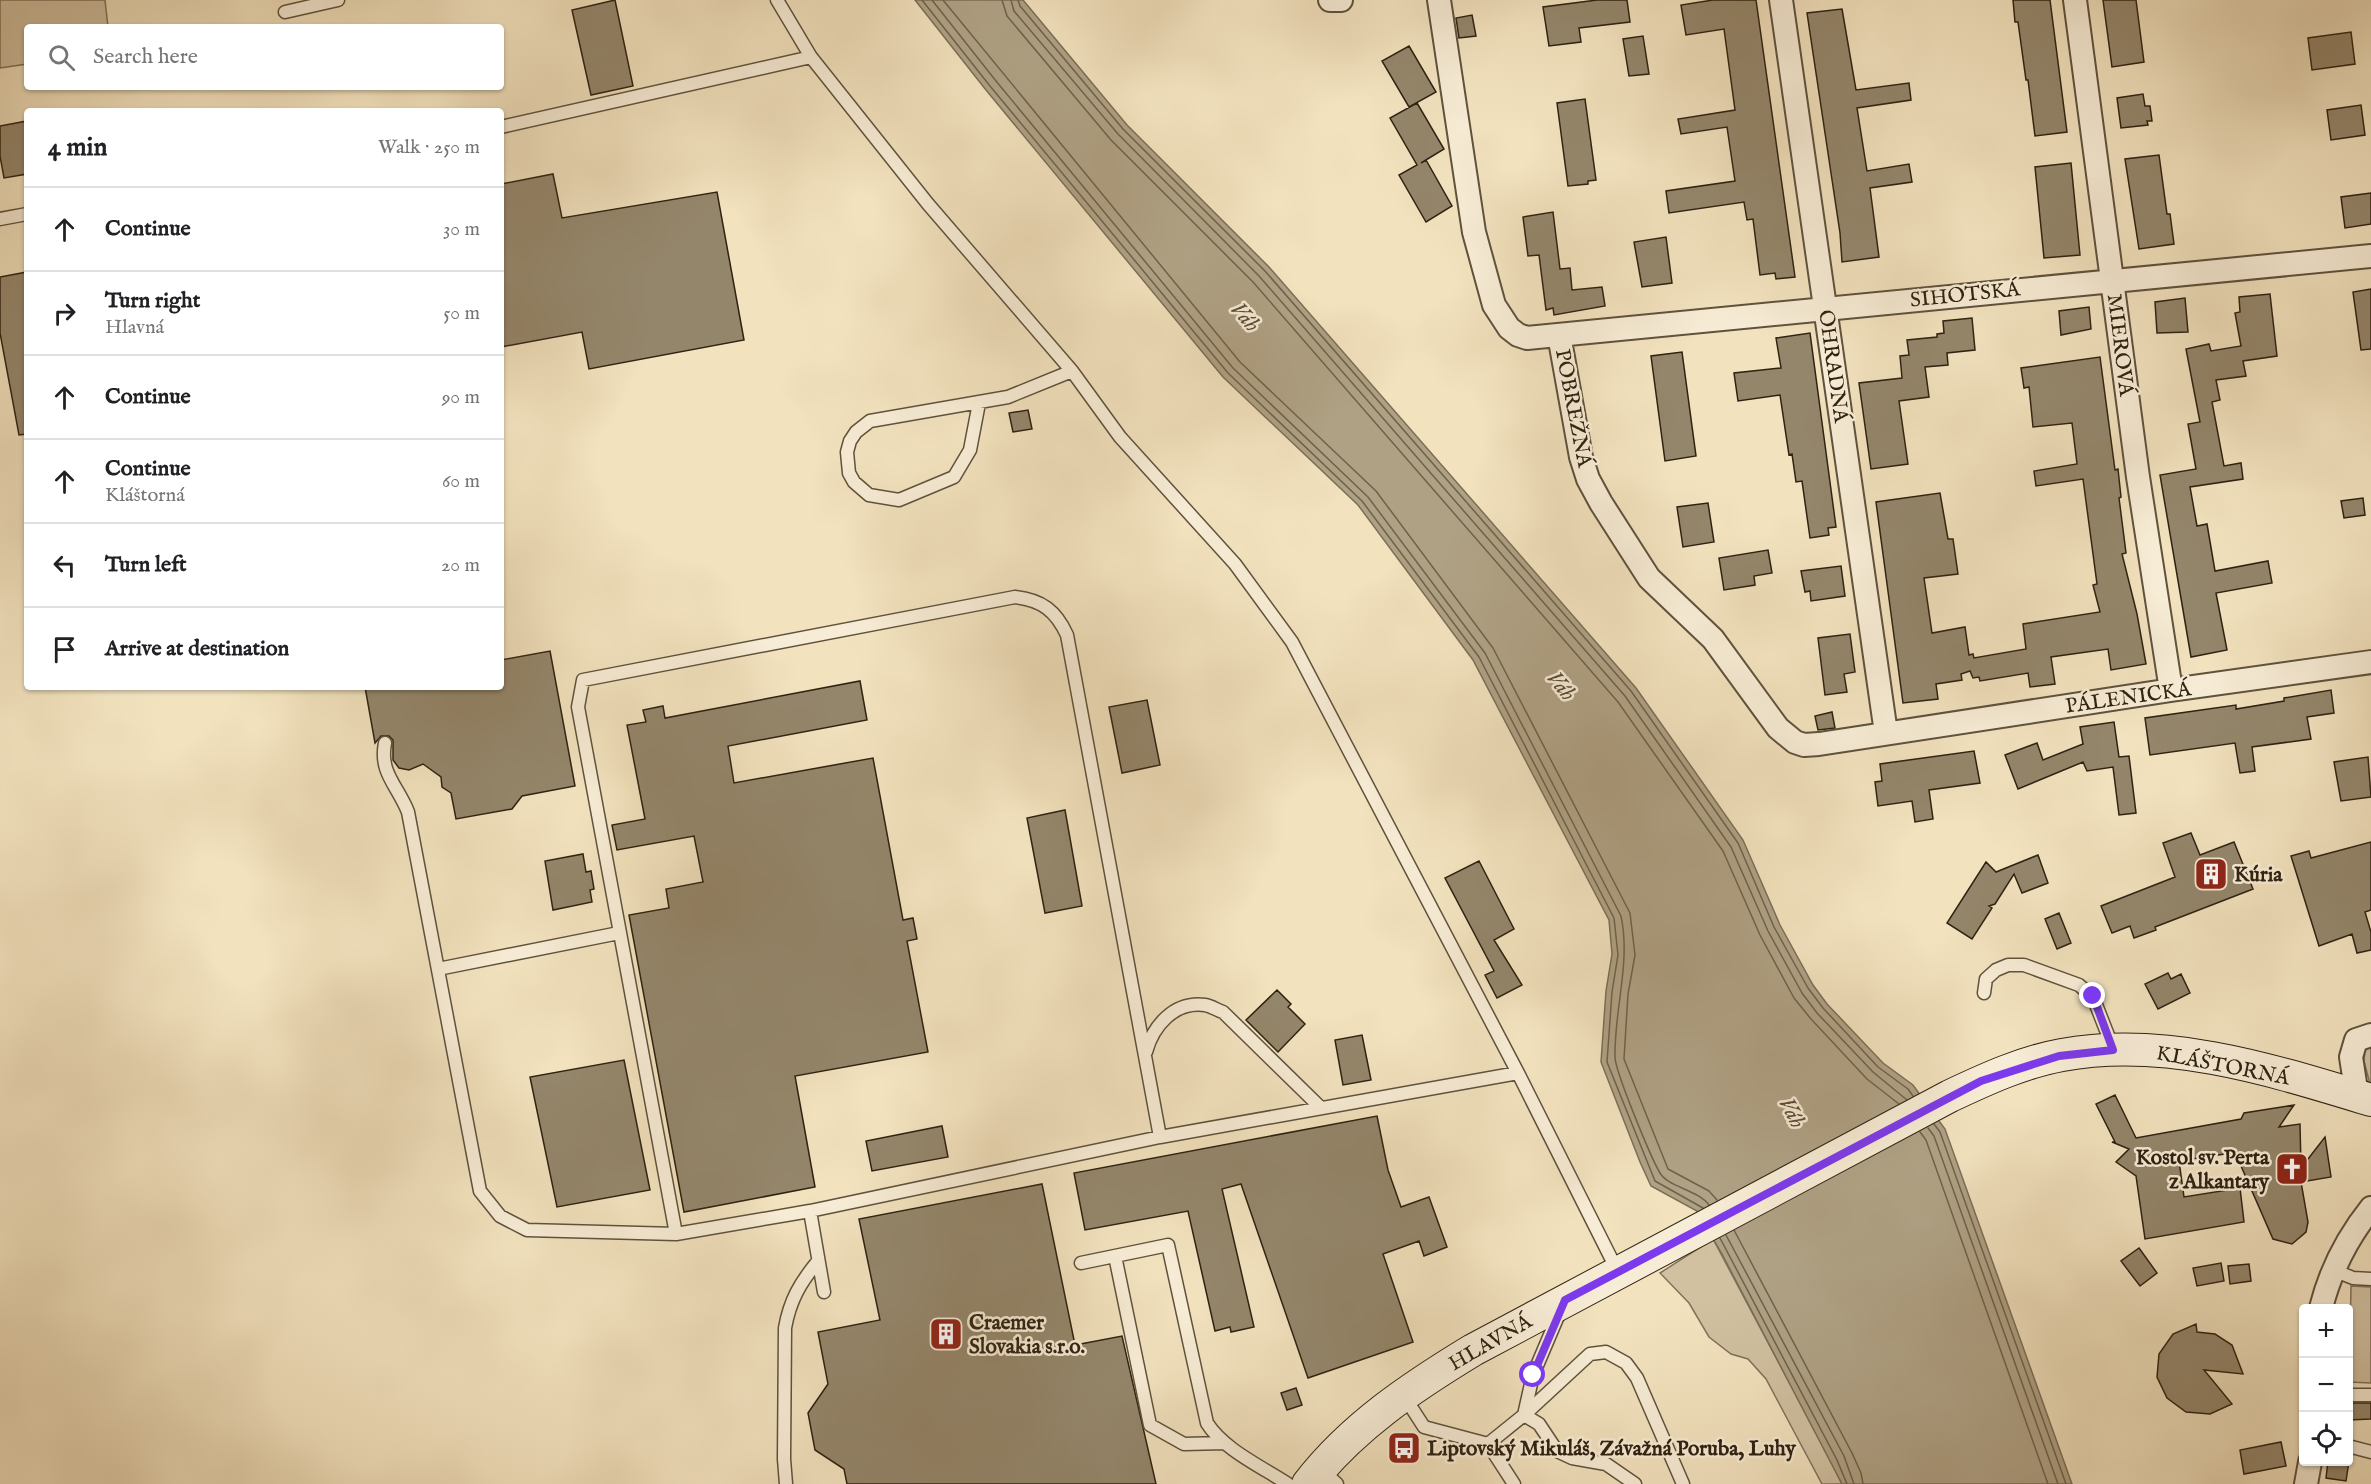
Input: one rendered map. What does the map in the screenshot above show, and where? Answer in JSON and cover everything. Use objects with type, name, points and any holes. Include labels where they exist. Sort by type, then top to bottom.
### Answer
[{"type":"street","points":[[1330,0],[1341,0]]},
{"type":"street","name":"POBREŽNÁ","points":[[1439,0],[1474,232],[1494,305],[1509,327],[1518,335],[1527,338],[1560,335],[1585,469],[1601,504],[1649,578],[1713,639],[1778,729],[1795,742],[1811,745],[1886,733]]},
{"type":"street","name":"OHRADNÁ","points":[[1781,0],[1827,308],[1886,733]]},
{"type":"street","name":"MIEROVÁ","points":[[2075,0],[2138,477],[2171,690]]},
{"type":"street","name":"SIHOTSKÁ","points":[[1560,335],[2371,256]]},
{"type":"street","name":"PÁLENICKÁ","points":[[1886,733],[2371,662]]},
{"type":"street","name":"KLÁŠTORNÁ","points":[[2364,1098],[2351,1057],[2356,1041],[2371,1035]]},
{"type":"street","name":"KLÁŠTORNÁ","points":[[1695,1233],[1981,1081],[2031,1063],[2073,1053],[2113,1050],[2163,1051],[2201,1056],[2364,1098]]},
{"type":"street","points":[[2322,1304],[2333,1270],[2371,1208]]},
{"type":"street","name":"HLAVNÁ","points":[[1322,1479],[1349,1438],[1404,1395],[1473,1350],[1695,1233]]},
{"type":"street","points":[[2306,1484],[2309,1466]]},
{"type":"lane","points":[[285,12],[338,0]]},
{"type":"lane","points":[[777,0],[811,57],[928,204],[1072,371],[1120,437],[1235,564],[1292,642],[1518,1073],[1618,1273]]},
{"type":"lane","points":[[504,126],[811,57]]},
{"type":"lane","points":[[0,219],[24,215]]},
{"type":"lane","points":[[979,403],[970,450],[954,477],[899,500],[869,495],[854,482],[846,463],[847,452],[856,432],[864,424],[870,421],[1008,398],[1072,371]]},
{"type":"lane","points":[[676,1234],[578,707],[583,680],[1015,597],[1041,603],[1053,611],[1067,635],[1160,1137]]},
{"type":"lane","points":[[385,743],[382,756],[384,767],[402,796],[408,812],[480,1191],[489,1204],[506,1220],[527,1230],[676,1234],[810,1211],[1160,1137],[1518,1073]]},
{"type":"lane","points":[[438,969],[619,933]]},
{"type":"lane","points":[[1984,993],[1986,979],[1996,970],[2008,965],[2024,965],[2079,985],[2093,996],[2113,1050]]},
{"type":"lane","points":[[1146,1054],[1150,1038],[1163,1020],[1188,1006],[1205,1005],[1223,1012],[1320,1107]]},
{"type":"lane","points":[[810,1211],[824,1292]]},
{"type":"lane","points":[[1081,1263],[1168,1245],[1207,1423],[1224,1443],[1288,1484]]},
{"type":"lane","points":[[1115,1256],[1150,1425],[1184,1444],[1224,1443]]},
{"type":"lane","points":[[786,1484],[784,1459],[785,1328],[788,1307],[795,1292],[818,1261]]},
{"type":"lane","points":[[2333,1270],[2353,1278],[2371,1279]]},
{"type":"lane","points":[[1524,1415],[1533,1375],[1565,1300]]},
{"type":"lane","points":[[1488,1444],[1524,1415],[1590,1354],[1606,1352],[1626,1363],[1637,1378],[1683,1484]]},
{"type":"lane","points":[[1404,1395],[1425,1427],[1488,1444],[1514,1484]]},
{"type":"lane","points":[[2353,1395],[2371,1395]]},
{"type":"lane","points":[[1524,1415],[1539,1424],[1557,1451],[1572,1458],[1605,1464],[1635,1484]]},
{"type":"lane","points":[[2353,1447],[2371,1452]]},
{"type":"shaded area","points":[[0,0],[105,0],[108,24],[24,24],[24,64],[0,68]]},
{"type":"shaded area","points":[[2371,1045],[2371,1088],[2364,1061],[2365,1049]]},
{"type":"shaded area","points":[[1713,1239],[1842,1484],[1822,1484],[1766,1379],[1748,1359],[1731,1354],[1709,1337],[1689,1303],[1660,1273]]},
{"type":"shaded area","points":[[2351,1286],[2371,1287],[2371,1383],[2353,1382],[2353,1304],[2351,1304]]},
{"type":"water","name":"Váh","points":[[915,0],[1023,0],[1127,125],[1269,267],[1636,688],[1743,840],[1780,925],[1813,985],[1827,1004],[1883,1063],[1913,1085],[1945,1129],[2072,1484],[1842,1484],[1722,1254],[1697,1211],[1651,1186],[1640,1162],[1601,1062],[1606,991],[1612,954],[1609,920],[1473,660],[1358,505],[1223,377],[986,90]]},
{"type":"building","points":[[615,0],[633,86],[591,95],[572,10]]},
{"type":"building","points":[[1597,0],[1627,0],[1630,22],[1579,28],[1581,42],[1549,46],[1543,7]]},
{"type":"building","points":[[1713,0],[1756,0],[1795,277],[1776,279],[1775,273],[1760,275],[1753,219],[1747,220],[1744,202],[1669,213],[1666,191],[1735,181],[1727,127],[1681,134],[1678,119],[1735,110],[1724,29],[1686,35],[1681,5]]},
{"type":"building","points":[[2013,0],[2050,0],[2067,132],[2035,136],[2028,80],[2026,80],[2018,22],[2015,22]]},
{"type":"building","points":[[2103,0],[2136,0],[2144,62],[2112,67]]},
{"type":"building","points":[[1842,9],[1856,90],[1909,83],[1911,100],[1857,108],[1867,171],[1909,164],[1912,182],[1870,188],[1879,257],[1842,262],[1840,233],[1807,13]]},
{"type":"building","points":[[1472,15],[1476,36],[1459,38],[1456,18]]},
{"type":"building","points":[[2351,32],[2355,64],[2312,70],[2308,38]]},
{"type":"building","points":[[1643,36],[1649,74],[1629,76],[1623,39]]},
{"type":"building","points":[[1409,46],[1436,92],[1409,107],[1382,61]]},
{"type":"building","points":[[2143,94],[2145,106],[2150,106],[2152,121],[2147,121],[2148,125],[2121,128],[2117,98]]},
{"type":"building","points":[[1585,99],[1596,180],[1588,181],[1588,184],[1568,186],[1557,103]]},
{"type":"building","points":[[1417,103],[1444,149],[1421,163],[1426,160],[1452,206],[1426,222],[1399,175],[1417,165],[1390,118]]},
{"type":"building","points":[[2361,105],[2365,135],[2331,140],[2327,110]]},
{"type":"building","points":[[24,122],[24,175],[4,178],[0,156],[0,126]]},
{"type":"building","points":[[2159,155],[2167,214],[2170,214],[2174,244],[2139,249],[2125,159]]},
{"type":"building","points":[[2071,163],[2080,255],[2044,258],[2035,167]]},
{"type":"building","points":[[553,174],[562,218],[717,192],[744,340],[589,369],[582,332],[504,346],[504,183]]},
{"type":"building","points":[[2371,193],[2371,224],[2345,228],[2341,197]]},
{"type":"building","points":[[1553,212],[1560,269],[1570,268],[1572,290],[1602,287],[1605,306],[1554,315],[1553,308],[1546,310],[1539,255],[1528,256],[1523,217]]},
{"type":"building","points":[[1666,237],[1672,283],[1642,287],[1634,242]]},
{"type":"building","points":[[24,273],[24,434],[19,435],[0,333],[0,277]]},
{"type":"building","points":[[2371,289],[2371,349],[2361,350],[2353,292]]},
{"type":"building","points":[[2270,294],[2277,356],[2243,361],[2246,376],[2216,380],[2220,400],[2212,402],[2224,466],[2241,463],[2243,479],[2190,487],[2197,526],[2207,524],[2215,571],[2268,561],[2272,583],[2216,593],[2227,650],[2191,657],[2160,475],[2196,469],[2188,424],[2200,422],[2186,349],[2209,344],[2211,351],[2241,346],[2235,313],[2240,312],[2239,297]]},
{"type":"building","points":[[2185,298],[2188,332],[2157,333],[2155,302]]},
{"type":"building","points":[[2089,307],[2091,329],[2061,335],[2059,311]]},
{"type":"building","points":[[1972,318],[1975,350],[1947,353],[1948,365],[1925,367],[1929,397],[1899,401],[1908,464],[1871,469],[1859,383],[1902,378],[1900,356],[1909,355],[1907,340],[1937,337],[1937,334],[1944,333],[1943,321]]},
{"type":"building","points":[[1810,333],[1836,527],[1828,528],[1829,535],[1810,538],[1802,481],[1796,482],[1792,454],[1789,455],[1780,395],[1738,401],[1734,373],[1781,368],[1776,338]]},
{"type":"building","points":[[1682,352],[1696,456],[1665,461],[1651,356]]},
{"type":"building","points":[[2100,357],[2115,470],[2118,469],[2126,553],[2122,554],[2137,614],[2146,664],[2111,670],[2108,649],[2051,657],[2055,684],[2030,687],[2028,673],[1980,681],[1979,677],[1973,678],[1970,671],[1961,674],[1962,680],[1936,684],[1938,699],[1903,703],[1876,502],[1940,493],[1948,539],[1953,539],[1958,574],[1924,578],[1932,633],[1965,627],[1969,655],[1973,654],[1974,658],[2026,649],[2023,624],[2100,612],[2093,585],[2097,584],[2083,479],[2036,486],[2034,471],[2077,464],[2072,423],[2033,427],[2029,387],[2024,388],[2021,368]]},
{"type":"building","points":[[1028,410],[1032,429],[1013,432],[1009,413]]},
{"type":"building","points":[[2363,498],[2365,515],[2344,518],[2341,501]]},
{"type":"building","points":[[1708,503],[1714,542],[1683,547],[1677,507]]},
{"type":"building","points":[[1768,550],[1772,573],[1754,576],[1755,585],[1724,590],[1719,558]]},
{"type":"building","points":[[1841,566],[1845,596],[1811,601],[1810,591],[1805,592],[1801,571]]},
{"type":"building","points":[[1850,634],[1855,672],[1844,674],[1847,692],[1825,695],[1818,638]]},
{"type":"building","points":[[550,651],[575,786],[522,796],[512,809],[456,819],[451,793],[442,787],[441,777],[423,764],[409,770],[399,768],[393,760],[393,740],[389,736],[381,736],[375,743],[366,690],[504,690],[504,659]]},
{"type":"building","points":[[860,681],[867,720],[728,746],[734,783],[873,758],[903,920],[913,918],[917,939],[907,941],[928,1052],[795,1076],[815,1187],[684,1212],[629,915],[669,908],[666,889],[703,882],[694,836],[617,850],[612,825],[645,819],[627,725],[646,722],[643,710],[663,706],[665,718]]},
{"type":"building","points":[[2331,690],[2334,713],[2307,717],[2311,739],[2252,747],[2255,771],[2240,773],[2235,743],[2150,755],[2145,718],[2236,705],[2236,709]]},
{"type":"building","points":[[1147,700],[1160,765],[1122,773],[1109,707]]},
{"type":"building","points":[[1832,712],[1835,728],[1818,730],[1815,716]]},
{"type":"building","points":[[2114,722],[2119,757],[2129,756],[2136,813],[2119,815],[2113,767],[2087,771],[2083,762],[2018,789],[2005,755],[2037,743],[2043,760],[2083,744],[2080,727]]},
{"type":"building","points":[[1974,751],[1980,783],[1929,790],[1933,819],[1915,822],[1912,801],[1878,806],[1875,782],[1882,781],[1880,764]]},
{"type":"building","points":[[2368,757],[2371,797],[2341,801],[2334,762]]},
{"type":"building","points":[[1065,810],[1082,906],[1045,913],[1027,818]]},
{"type":"building","name":"Kúria","points":[[2191,833],[2200,855],[2234,842],[2253,889],[2155,927],[2156,930],[2134,938],[2130,926],[2112,933],[2101,906],[2175,877],[2163,843]]},
{"type":"building","points":[[2371,842],[2371,910],[2365,912],[2371,932],[2371,950],[2357,953],[2352,934],[2319,946],[2291,856],[2309,851],[2311,858]]},
{"type":"building","points":[[583,854],[586,872],[591,871],[594,889],[590,890],[592,902],[553,910],[545,861]]},
{"type":"building","points":[[2038,855],[2048,883],[2022,893],[2014,874],[1995,904],[1989,906],[1992,908],[1972,939],[1947,923],[1986,862],[1996,872]]},
{"type":"building","points":[[1479,861],[1514,929],[1494,940],[1522,985],[1497,998],[1485,975],[1494,971],[1445,878]]},
{"type":"building","points":[[2059,913],[2071,943],[2057,949],[2045,919]]},
{"type":"building","points":[[2168,973],[2171,979],[2181,974],[2190,993],[2158,1009],[2145,984]]},
{"type":"building","points":[[1277,990],[1291,1004],[1288,1007],[1305,1024],[1278,1052],[1246,1020]]},
{"type":"building","points":[[1362,1035],[1371,1080],[1343,1085],[1335,1040]]},
{"type":"building","points":[[624,1060],[650,1190],[557,1207],[530,1077]]},
{"type":"building","points":[[2115,1095],[2136,1138],[2241,1119],[2244,1113],[2294,1105],[2279,1127],[2300,1124],[2301,1168],[2325,1137],[2331,1177],[2301,1182],[2308,1222],[2306,1232],[2292,1244],[2273,1239],[2241,1166],[2238,1152],[2179,1161],[2184,1197],[2240,1188],[2244,1222],[2145,1239],[2136,1176],[2116,1162],[2129,1149],[2112,1142],[2115,1142],[2096,1104]]},
{"type":"building","points":[[1377,1116],[1388,1170],[1401,1207],[1429,1197],[1447,1247],[1424,1256],[1419,1241],[1383,1254],[1413,1342],[1308,1378],[1241,1184],[1222,1189],[1254,1327],[1231,1332],[1230,1327],[1215,1331],[1188,1211],[1085,1230],[1074,1173]]},
{"type":"building","points":[[942,1126],[948,1157],[872,1171],[866,1141]]},
{"type":"building","name":"Craemer Slovakia s.r.o.","points":[[1042,1184],[1075,1345],[1122,1336],[1156,1484],[847,1484],[844,1469],[815,1450],[808,1413],[828,1384],[818,1332],[880,1320],[859,1219]]},
{"type":"building","points":[[2139,1248],[2157,1273],[2140,1286],[2121,1261]]},
{"type":"building","points":[[2221,1263],[2224,1281],[2197,1286],[2193,1268]]},
{"type":"building","points":[[2249,1264],[2251,1281],[2230,1284],[2228,1266]]},
{"type":"building","points":[[2196,1324],[2197,1332],[2215,1334],[2232,1345],[2243,1374],[2204,1370],[2232,1404],[2210,1414],[2186,1412],[2167,1398],[2157,1377],[2159,1354],[2173,1334]]},
{"type":"building","points":[[1296,1388],[1302,1405],[1287,1410],[1281,1393]]},
{"type":"building","points":[[2353,1403],[2371,1403],[2371,1419],[2353,1420]]},
{"type":"building","points":[[2281,1442],[2286,1466],[2244,1474],[2240,1450]]},
{"type":"building","points":[[2327,1466],[2348,1466],[2346,1481],[2326,1478]]},
{"type":"place","name":"Kúria","points":[[2211,874]]},
{"type":"place","name":"Kostol sv. Perta z Alkantary","points":[[2292,1169]]},
{"type":"place","name":"Craemer Slovakia s.r.o.","points":[[946,1334]]},
{"type":"place","name":"Liptovský Mikuláš, Závažná Poruba, Luhy","points":[[1404,1448]]},
{"type":"route","points":[[1533,1375],[1565,1300],[1981,1081],[2006,1071],[2059,1056],[2113,1050],[2093,996]]}]
